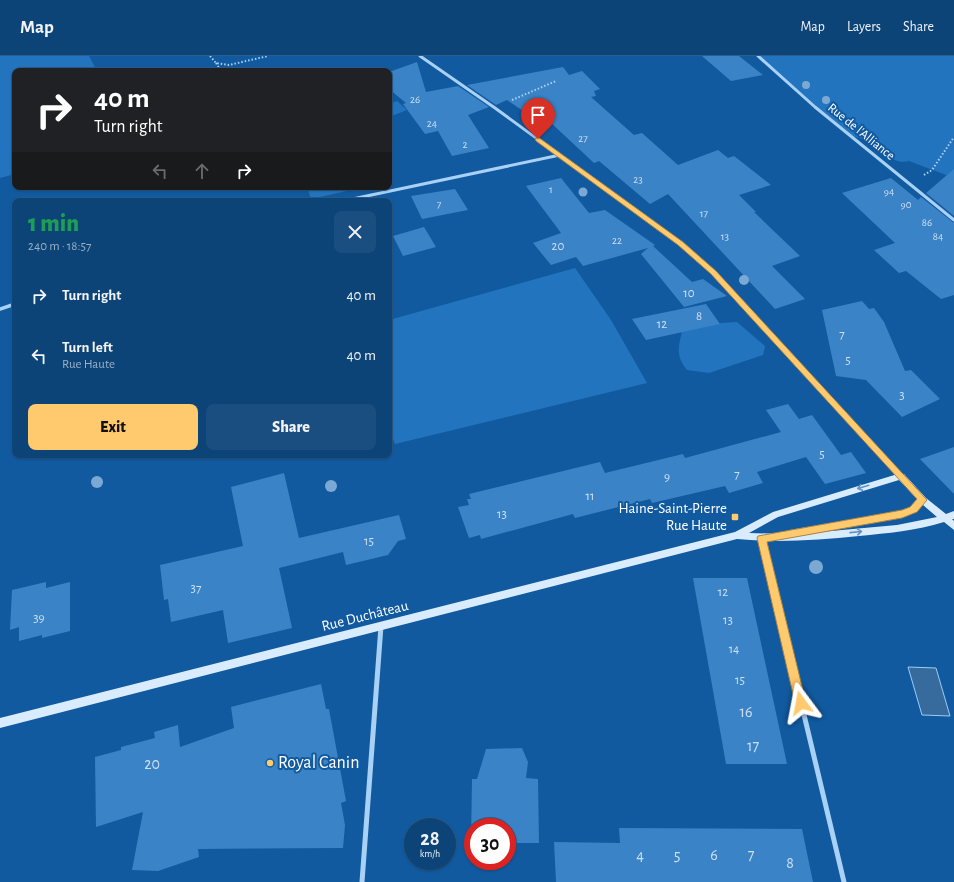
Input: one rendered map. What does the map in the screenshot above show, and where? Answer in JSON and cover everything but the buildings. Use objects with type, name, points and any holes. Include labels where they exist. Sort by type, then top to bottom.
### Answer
[{"type":"street","points":[[420,56],[495,108],[680,243],[714,273],[923,500],[950,516],[954,526]]},
{"type":"street","name":"Rue de l'Alliance","points":[[758,56],[815,107],[954,220]]},
{"type":"street","points":[[357,198],[560,155]]},
{"type":"street","points":[[0,310],[12,305]]},
{"type":"street","points":[[737,535],[776,514],[901,476]]},
{"type":"street","points":[[762,538],[902,514],[913,509],[923,500]]},
{"type":"street","points":[[737,535],[762,538],[809,537],[921,526],[950,516]]},
{"type":"street","name":"Rue Duchâteau","points":[[0,723],[737,535]]},
{"type":"street","points":[[762,538],[844,882]]},
{"type":"street","points":[[362,882],[381,626]]},
{"type":"path","points":[[210,56],[219,68]]},
{"type":"path","points":[[216,63],[229,65],[268,56]]},
{"type":"path","points":[[495,108],[556,81]]},
{"type":"path","points":[[906,181],[920,177],[932,170],[954,137]]},
{"type":"shaded area","points":[[0,56],[89,56],[95,68],[12,68],[12,175],[0,178]]},
{"type":"shaded area","points":[[758,56],[954,56],[954,178],[909,161],[897,161],[865,140],[850,136]]},
{"type":"shaded area","points":[[397,101],[407,110],[392,116],[392,103]]},
{"type":"shaded area","points":[[308,190],[351,190],[315,198],[311,198]]},
{"type":"shaded area","points":[[575,268],[611,320],[647,383],[395,444],[392,438],[392,319]]},
{"type":"shaded area","points":[[737,322],[765,346],[763,355],[709,373],[687,370],[681,361],[679,352],[682,332],[721,323]]},
{"type":"shaded area","points":[[908,667],[936,668],[950,716],[922,715]]},
{"type":"place","name":"Haine-Saint-Pierre Rue Haute","points":[[735,517]]},
{"type":"place","name":"Royal Canin","points":[[270,763]]},
{"type":"route","points":[[538,139],[680,243],[714,273],[923,500],[913,509],[902,514],[762,538],[801,703]]}]
